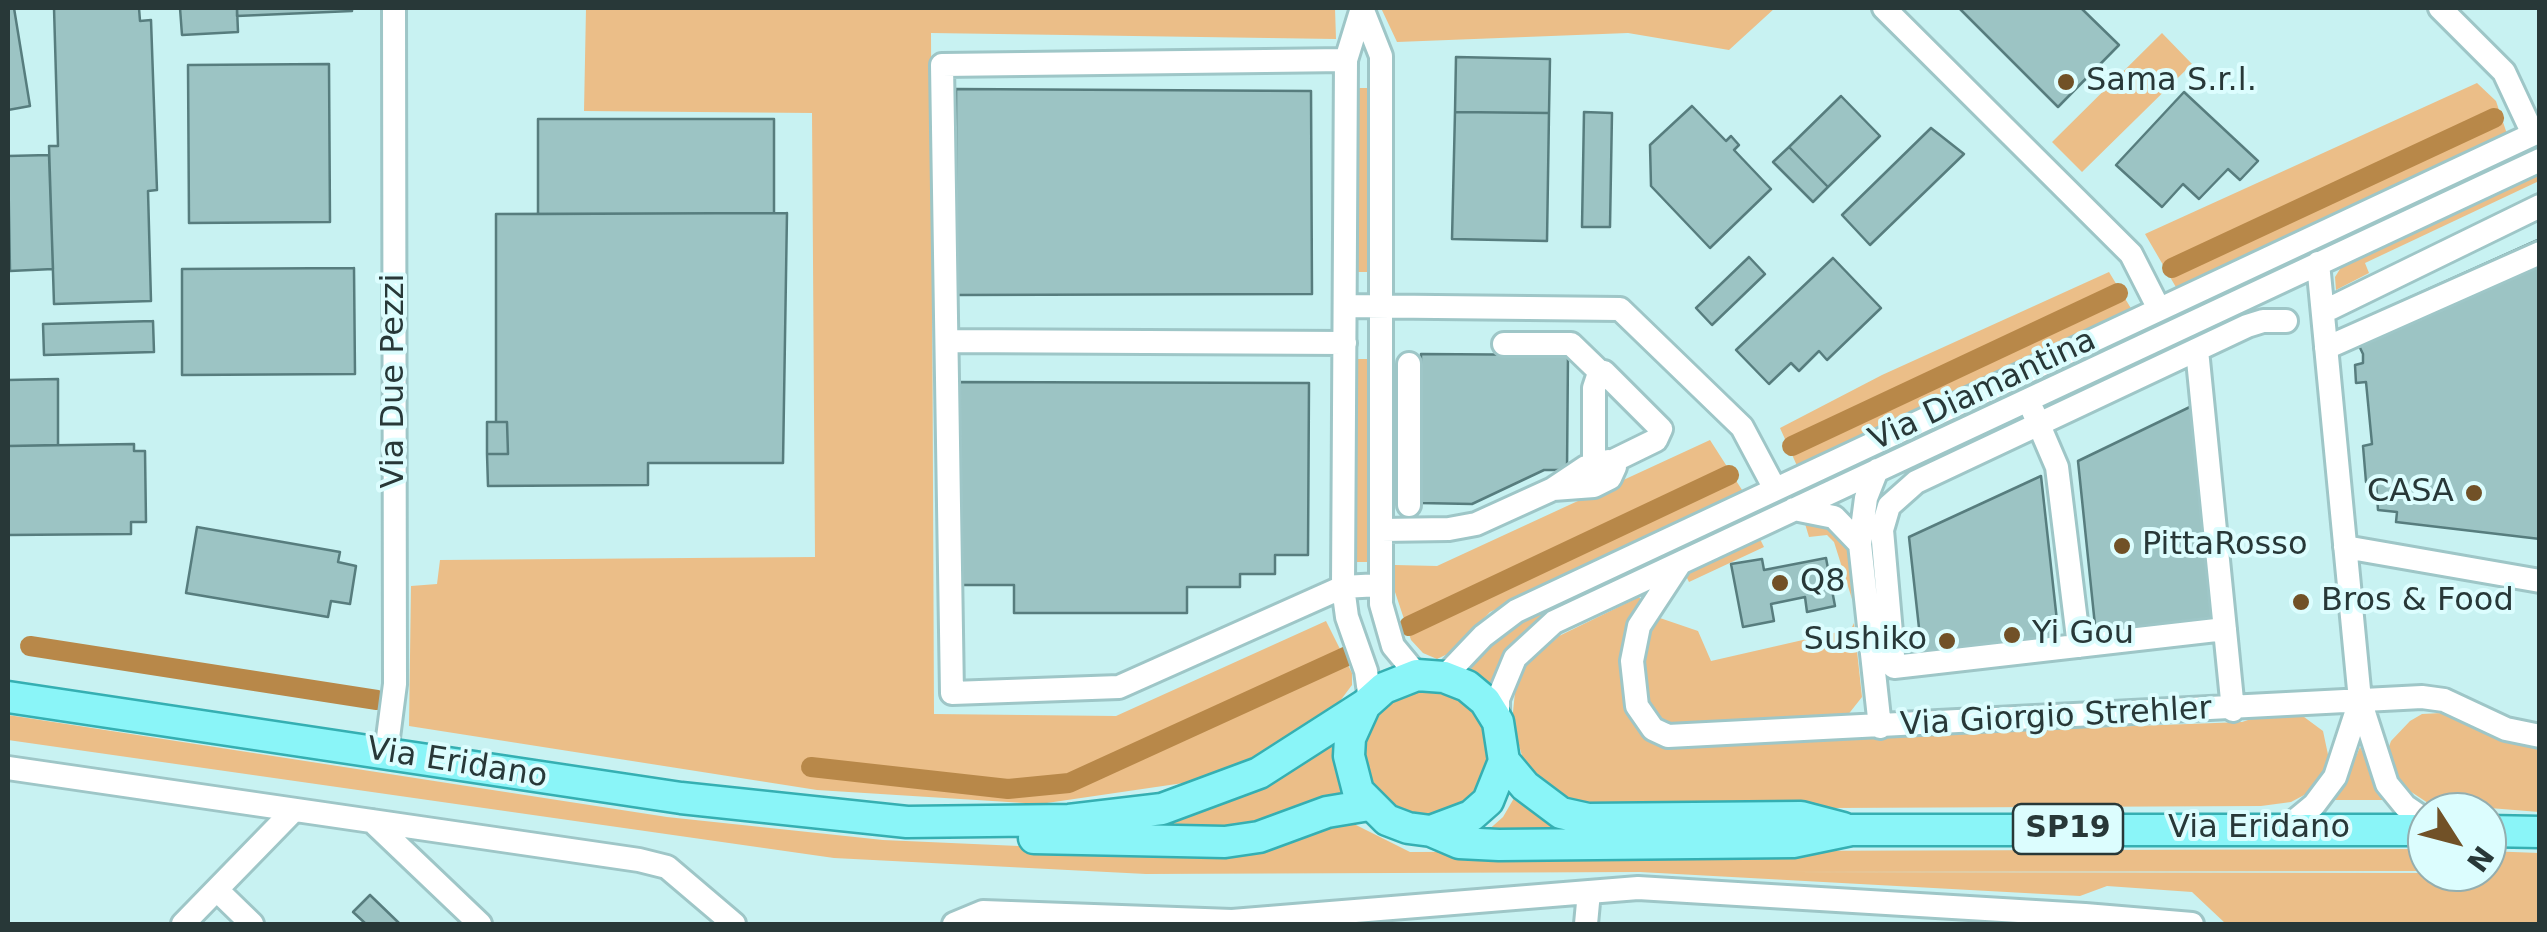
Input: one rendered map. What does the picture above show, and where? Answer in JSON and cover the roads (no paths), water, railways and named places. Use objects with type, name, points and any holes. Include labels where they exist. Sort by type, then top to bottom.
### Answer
[{"type":"main road","name":"Via Eridano","points":[[907,822],[1069,820],[1162,808],[1260,773],[1400,680],[1431,676]]},
{"type":"main road","points":[[1430,831],[1452,826],[1488,801],[1504,761],[1498,722],[1476,694],[1431,676]]},
{"type":"main road","name":"Via Eridano","points":[[8,696],[388,742],[697,800],[1049,840],[1190,843],[1260,837],[1327,812],[1369,805],[1397,824],[1430,831],[1459,844],[1500,845],[1792,842],[1851,830],[2407,830]]},
{"type":"main road","points":[[1368,702],[1350,738],[1349,756],[1352,774],[1369,805]]},
{"type":"main road","name":"Via Eridano","points":[[1504,761],[1546,804],[1588,818],[1802,816],[1851,830]]},
{"type":"main road","points":[[2507,831],[2540,832]]},
{"type":"street","name":"Via Due Pezzi","points":[[388,742],[395,684],[394,8]]},
{"type":"street","points":[[1362,8],[1346,60],[1343,587],[1346,618],[1366,671],[1368,702]]},
{"type":"street","points":[[1362,8],[1381,56],[1380,585],[1389,635],[1400,657],[1431,676]]},
{"type":"street","points":[[1884,8],[2131,254],[2159,309]]},
{"type":"street","points":[[2440,8],[2504,72],[2536,132]]},
{"type":"street","points":[[1346,60],[942,65],[952,693],[1120,687],[1343,587],[1380,585]]},
{"type":"street","name":"Via Diamantina","points":[[1431,676],[1516,611],[2536,132]]},
{"type":"street","name":"Via Diamantina","points":[[1498,722],[1504,680],[1538,633],[1681,562],[2540,160]]},
{"type":"street","points":[[2323,312],[2540,206]]},
{"type":"street","points":[[2326,348],[2540,253]]},
{"type":"street","points":[[2318,263],[2360,700],[2387,784],[2407,807]]},
{"type":"street","points":[[1345,306],[1620,309],[1742,427],[1775,489]]},
{"type":"street","points":[[1557,344],[1558,308]]},
{"type":"street","name":"Via Giorgio Strehler","points":[[2225,629],[1894,666],[1881,540],[1889,506],[1916,482],[2256,323],[2286,321]]},
{"type":"street","points":[[946,341],[1344,342]]},
{"type":"street","points":[[1504,344],[1557,344],[1580,349],[1661,428],[1656,440],[1602,463]]},
{"type":"street","name":"Via Giorgio Strehler","points":[[2197,350],[2233,710]]},
{"type":"street","points":[[1380,530],[1476,524],[1553,488],[1594,486],[1613,474],[1602,463],[1594,388],[1601,373]]},
{"type":"street","points":[[1381,386],[1409,375],[1409,505]]},
{"type":"street","points":[[2028,400],[2058,467],[2079,646]]},
{"type":"street","name":"Via Giorgio Strehler","points":[[1877,470],[1866,498],[1860,544],[1880,727]]},
{"type":"street","points":[[1794,510],[1834,517],[1860,544]]},
{"type":"street","points":[[2345,547],[2540,581]]},
{"type":"street","name":"Via Giorgio Strehler","points":[[1681,562],[1655,597],[1634,642],[1638,706],[1653,729],[1668,736],[2233,710],[2360,700],[2444,700],[2506,730],[2540,736]]},
{"type":"street","points":[[2285,829],[2314,805],[2340,769],[2360,700]]},
{"type":"street","points":[[8,768],[667,867],[734,924]]},
{"type":"street","points":[[184,924],[294,810]]},
{"type":"street","points":[[372,821],[480,924]]},
{"type":"street","points":[[954,924],[983,912],[1232,921],[1638,888],[2085,914],[2192,924]]},
{"type":"street","points":[[217,890],[252,924]]},
{"type":"street","points":[[1586,924],[1589,892]]},
{"type":"street","points":[[2062,924],[2085,914]]},
{"type":"waterway","points":[[2172,268],[2494,118]]},
{"type":"waterway","points":[[1792,446],[2118,293]]},
{"type":"waterway","points":[[1409,626],[1729,475]]},
{"type":"waterway","points":[[30,646],[377,700]]},
{"type":"waterway","points":[[811,767],[1008,789],[1069,783],[1347,656]]},
{"type":"place","name":"Sama S.r.l.","points":[[2066,82]]},
{"type":"place","name":"CASA","points":[[2474,493]]},
{"type":"place","name":"PittaRosso","points":[[2122,546]]},
{"type":"place","name":"Q8","points":[[1780,583]]},
{"type":"place","name":"Bros & Food","points":[[2301,602]]},
{"type":"place","name":"Yi Gou","points":[[2012,635]]},
{"type":"place","name":"Sushiko","points":[[1947,641]]}]
